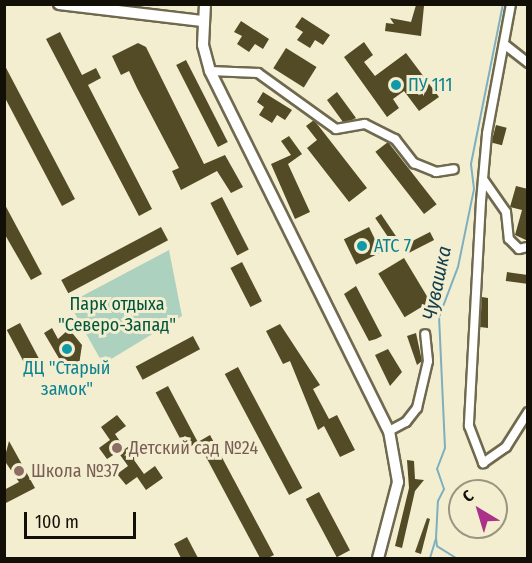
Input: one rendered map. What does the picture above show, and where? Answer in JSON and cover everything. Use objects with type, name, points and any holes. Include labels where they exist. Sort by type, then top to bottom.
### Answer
[{"type":"main road","points":[[59,4],[202,21]]},
{"type":"main road","points":[[205,4],[202,21],[210,71],[389,430],[398,482],[378,558]]},
{"type":"street","points":[[511,4],[483,179],[469,426],[483,463],[506,447],[528,412]]},
{"type":"street","points":[[504,44],[528,63]]},
{"type":"street","points":[[210,71],[258,73],[336,129],[365,124],[395,140],[414,163],[436,172],[454,170]]},
{"type":"street","points":[[483,179],[506,212],[509,239],[519,249],[528,247]]},
{"type":"street","points":[[389,430],[406,422],[417,408],[428,361],[425,334]]},
{"type":"green space","name":"Парк отдыха \"Северо-Запад\"","points":[[169,250],[182,316],[103,364],[69,303]]},
{"type":"building","points":[[416,5],[424,6],[421,36],[385,31],[386,23],[394,24],[390,18],[411,22]]},
{"type":"building","points":[[302,17],[330,35],[323,45],[315,40],[310,48],[297,40],[303,32],[295,27]]},
{"type":"building","points":[[241,21],[269,39],[263,49],[255,44],[249,52],[237,44],[242,36],[234,32]]},
{"type":"building","points":[[60,32],[82,75],[96,68],[101,78],[88,85],[152,209],[139,216],[46,39]]},
{"type":"building","name":"ПУ 111","points":[[364,42],[373,55],[364,62],[375,76],[406,53],[439,97],[419,111],[404,91],[393,99],[399,108],[387,117],[344,57]]},
{"type":"building","points":[[138,43],[146,47],[204,164],[225,155],[243,187],[231,193],[217,171],[181,190],[172,171],[179,168],[129,71],[121,75],[112,56]]},
{"type":"building","points":[[286,48],[317,67],[304,87],[273,68]]},
{"type":"building","points":[[186,60],[228,142],[218,147],[176,65]]},
{"type":"building","points":[[4,64],[75,199],[62,206],[4,96]]},
{"type":"building","points":[[263,92],[292,110],[285,120],[277,115],[272,123],[259,115],[264,107],[257,102]]},
{"type":"building","points":[[337,92],[356,118],[343,122],[327,100]]},
{"type":"building","points":[[314,120],[367,188],[349,202],[307,148],[317,140],[306,126]]},
{"type":"building","points":[[496,125],[507,128],[502,145],[491,142]]},
{"type":"building","points":[[289,136],[302,154],[288,164],[310,212],[295,219],[271,164],[291,155],[281,141]]},
{"type":"building","points":[[388,142],[437,204],[424,214],[375,152]]},
{"type":"building","points":[[516,186],[528,189],[528,241],[515,235],[522,210],[510,207]]},
{"type":"building","points":[[222,197],[249,250],[237,255],[210,203]]},
{"type":"building","points":[[4,203],[42,274],[31,280],[4,233]]},
{"type":"building","points":[[381,214],[397,238],[391,242],[375,218]]},
{"type":"building","points":[[161,227],[168,240],[68,293],[61,280]]},
{"type":"building","name":"АТС 7","points":[[369,227],[381,252],[356,264],[344,239]]},
{"type":"building","points":[[430,232],[434,240],[409,253],[405,245]]},
{"type":"building","points":[[404,258],[430,302],[405,317],[378,273]]},
{"type":"building","points":[[242,262],[262,301],[250,307],[230,268]]},
{"type":"building","points":[[507,272],[528,275],[527,284],[506,281]]},
{"type":"building","points":[[356,286],[382,336],[376,339],[369,341],[344,294]]},
{"type":"building","points":[[482,297],[488,298],[488,328],[480,327]]},
{"type":"building","points":[[20,323],[44,368],[31,375],[7,330]]},
{"type":"building","points":[[280,324],[320,385],[313,389],[329,419],[337,415],[355,450],[340,457],[324,426],[318,430],[290,361],[283,364],[266,331]]},
{"type":"building","name":"ДЦ \"Старый замок\"","points":[[52,328],[58,339],[69,329],[82,345],[79,365],[67,372],[44,333]]},
{"type":"building","points":[[416,333],[422,361],[417,365],[407,336]]},
{"type":"building","points":[[193,336],[200,349],[143,380],[136,367]]},
{"type":"building","points":[[388,349],[402,372],[390,386],[375,355]]},
{"type":"building","points":[[238,367],[302,488],[289,495],[225,374]]},
{"type":"building","points":[[168,386],[198,443],[186,449],[156,393]]},
{"type":"building","points":[[117,415],[126,426],[115,434],[125,449],[136,441],[145,452],[134,460],[144,474],[155,466],[163,478],[146,490],[137,477],[126,485],[117,474],[128,466],[118,452],[107,459],[99,448],[110,440],[101,427]]},
{"type":"building","points":[[210,435],[274,555],[260,558],[198,442]]},
{"type":"building","name":"Школа №37","points":[[9,441],[35,488],[4,504],[4,490],[19,482],[4,460]]},
{"type":"building","points":[[407,460],[414,461],[415,479],[424,480],[415,491],[402,548],[395,546],[409,488]]},
{"type":"building","points":[[319,492],[350,550],[337,557],[306,499]]},
{"type":"building","points":[[427,518],[430,519],[421,554],[415,552]]},
{"type":"building","points":[[187,537],[198,558],[181,558],[174,544]]},
{"type":"waterway","name":"Чувашка","points":[[456,558],[437,546],[436,538],[438,501],[444,489],[437,469],[445,448],[439,317],[458,267],[474,189],[471,164],[503,4]]},
{"type":"waterway","points":[[430,558],[436,538]]},
{"type":"place","name":"ПУ 111","points":[[396,85]]},
{"type":"place","name":"АТС 7","points":[[362,246]]},
{"type":"place","name":"ДЦ \"Старый замок\"","points":[[67,349]]},
{"type":"place","name":"Детский сад №24","points":[[117,448]]},
{"type":"place","name":"Школа №37","points":[[19,471]]}]
